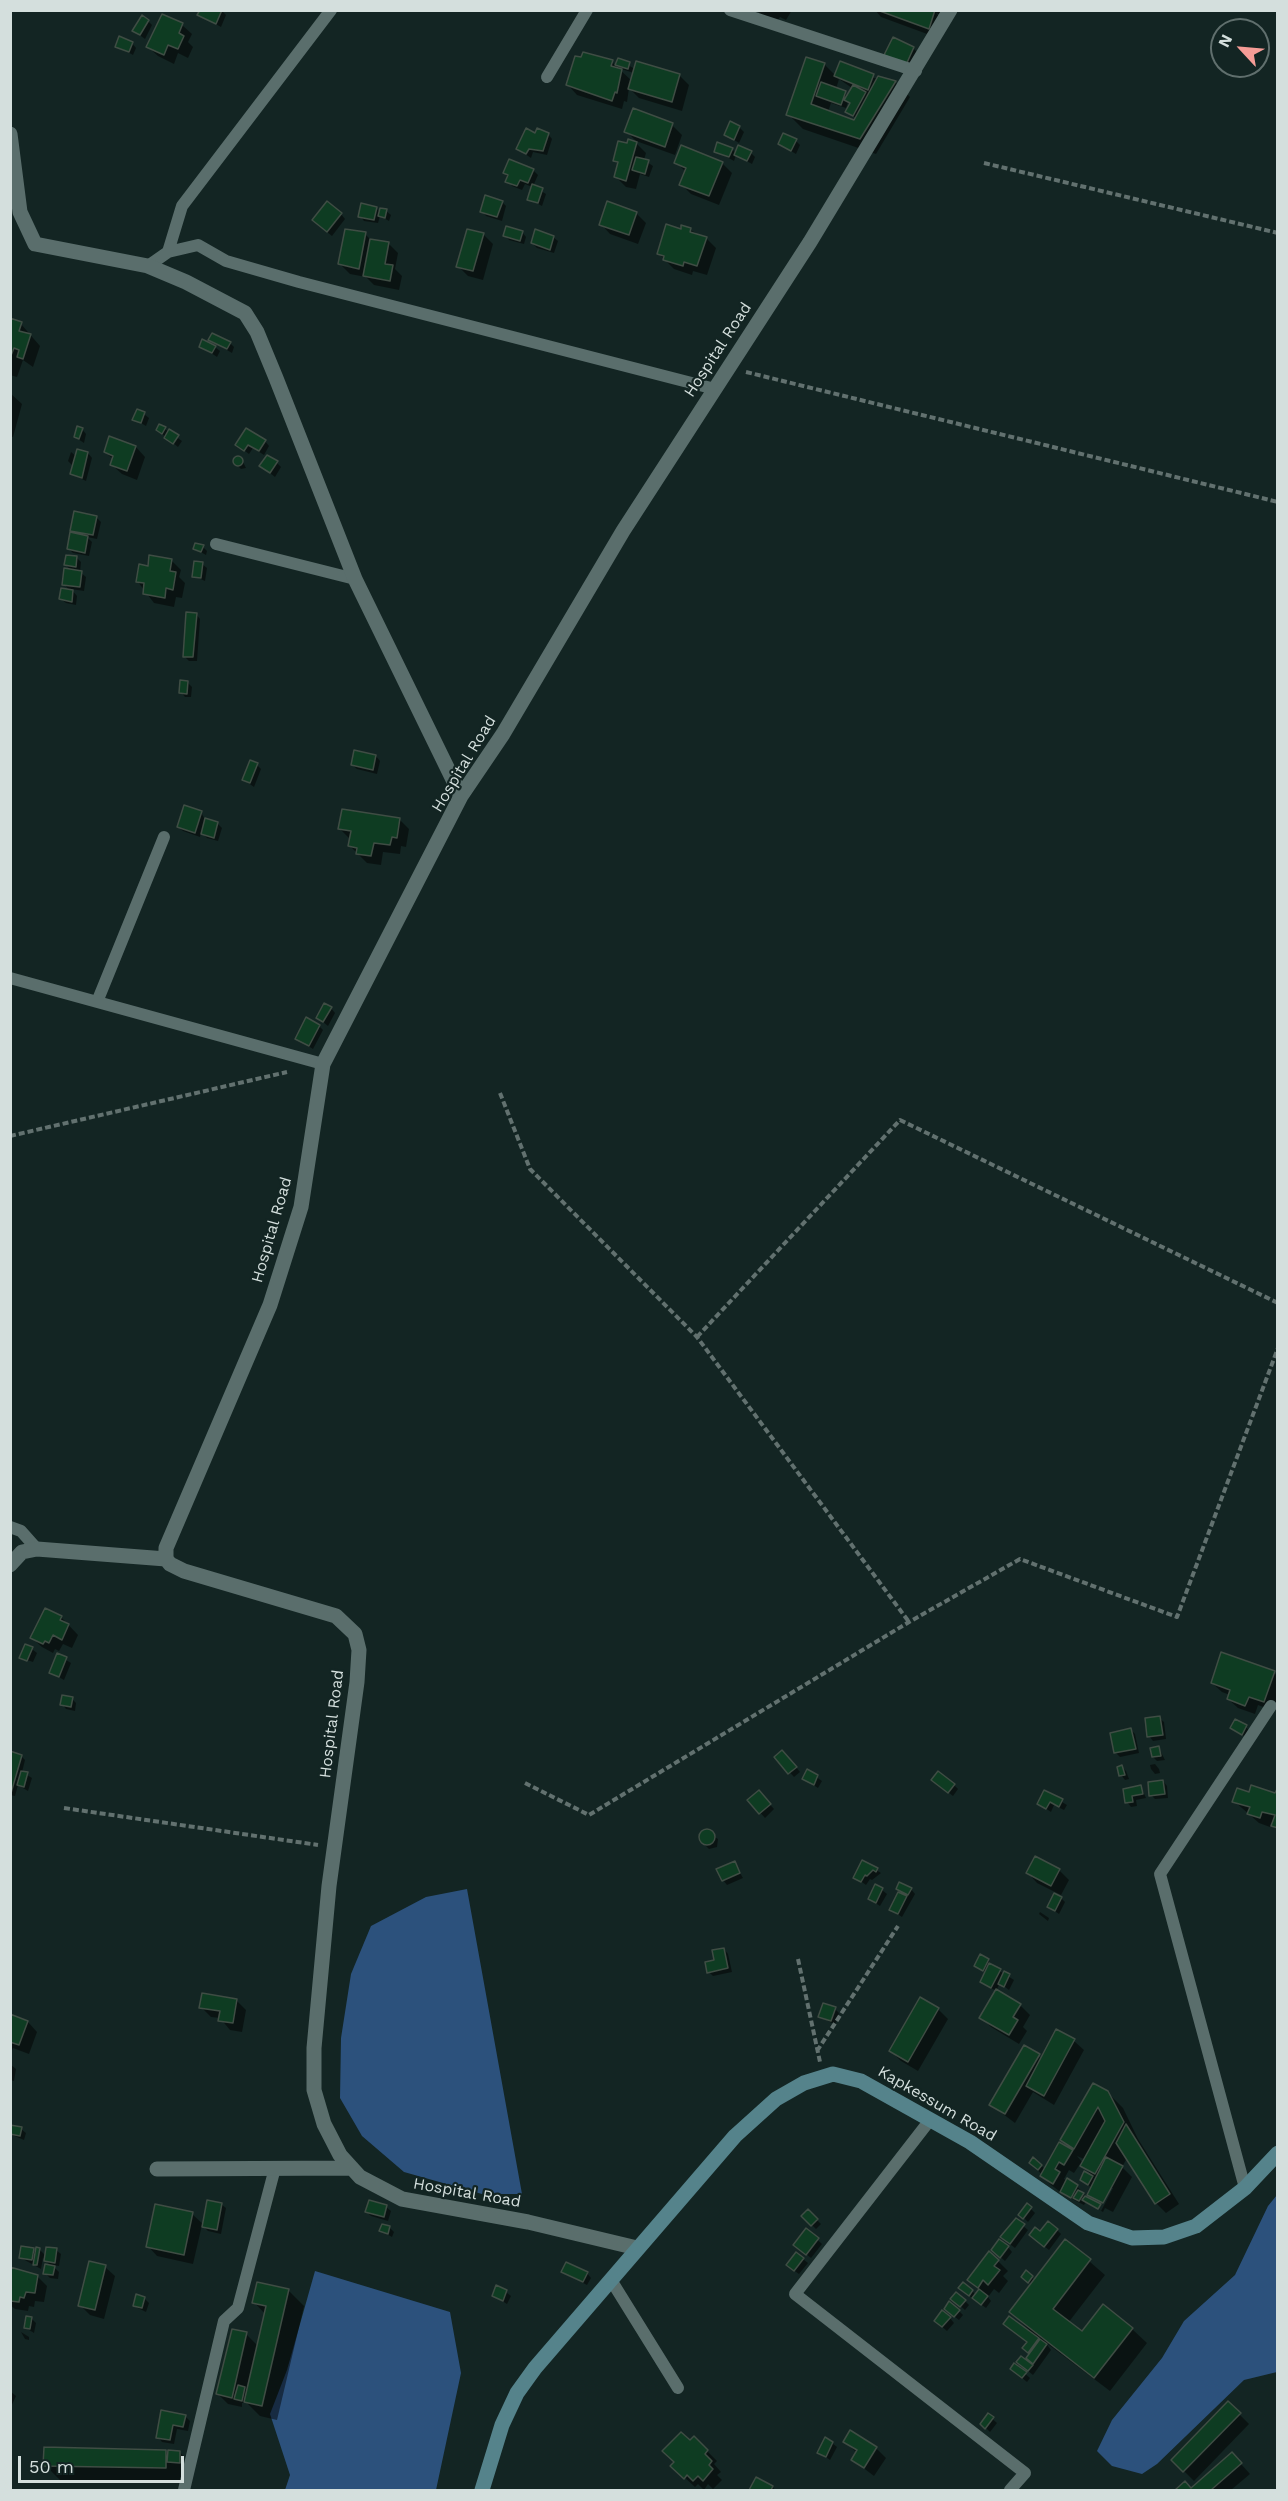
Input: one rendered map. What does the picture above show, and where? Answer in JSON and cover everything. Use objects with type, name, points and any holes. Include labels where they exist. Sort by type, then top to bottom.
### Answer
[{"type":"street","name":"Hospital Road","points":[[637,2248],[528,2222],[402,2199],[360,2177],[340,2155],[324,2124],[314,2090],[315,2037],[334,1847],[357,1682],[358,1650],[355,1635],[336,1616],[294,1602],[214,1582],[184,1571],[166,1558],[166,1548],[178,1516],[236,1389],[280,1272],[301,1207],[323,1064],[461,796],[503,735],[623,531],[810,242],[950,10]]},
{"type":"street","points":[[10,134],[20,212],[35,244],[148,266],[186,282],[244,313],[257,332],[355,579],[461,796]]},
{"type":"street","points":[[10,1565],[22,1552],[37,1549],[166,1558]]},
{"type":"street","name":"Kapkessum Road","points":[[482,2490],[502,2425],[517,2393],[535,2368],[735,2136],[776,2099],[804,2083],[833,2074],[861,2081],[970,2142],[1088,2223],[1132,2238],[1164,2237],[1196,2226],[1245,2188],[1278,2153]]},
{"type":"street","points":[[157,2169],[352,2168]]},
{"type":"lane","points":[[168,252],[182,206],[332,10]]},
{"type":"lane","points":[[547,77],[587,10]]},
{"type":"lane","points":[[730,10],[915,71]]},
{"type":"lane","points":[[148,266],[168,252],[198,245],[226,261],[299,282],[715,389]]},
{"type":"lane","points":[[216,544],[355,579]]},
{"type":"lane","points":[[97,1002],[164,837]]},
{"type":"lane","points":[[10,978],[323,1064]]},
{"type":"lane","points":[[10,1527],[21,1531],[37,1549]]},
{"type":"lane","points":[[1245,2188],[1160,1874],[1271,1706]]},
{"type":"lane","points":[[930,2120],[795,2294],[1026,2473],[1010,2490]]},
{"type":"lane","points":[[184,2490],[224,2321],[238,2308],[275,2168]]},
{"type":"lane","points":[[611,2280],[678,2388]]},
{"type":"path","points":[[984,163],[1278,233]]},
{"type":"path","points":[[728,368],[1278,502]]},
{"type":"path","points":[[10,1136],[289,1072]]},
{"type":"path","points":[[500,1093],[530,1169],[697,1337],[909,1622]]},
{"type":"path","points":[[697,1337],[900,1120],[1278,1303]]},
{"type":"path","points":[[525,1783],[589,1815],[909,1622],[1020,1559],[1177,1617],[1278,1348]]},
{"type":"path","points":[[64,1808],[334,1847]]},
{"type":"path","points":[[818,2051],[898,1926]]},
{"type":"path","points":[[798,1959],[823,2077]]},
{"type":"water","points":[[467,1889],[522,2194],[482,2194],[404,2172],[362,2136],[340,2098],[341,2038],[351,1974],[371,1926],[426,1897]]},
{"type":"water","points":[[1277,2195],[1277,2372],[1244,2380],[1157,2464],[1142,2474],[1112,2466],[1097,2451],[1112,2420],[1162,2358],[1184,2321],[1235,2275],[1268,2206]]},
{"type":"water","points":[[315,2271],[450,2312],[461,2373],[436,2490],[285,2490],[290,2475],[270,2414],[287,2370]]},
{"type":"building","points":[[200,10],[222,10],[216,24],[197,15]]},
{"type":"building","points":[[877,10],[935,10],[929,29]]},
{"type":"building","points":[[162,14],[183,23],[179,33],[184,36],[178,49],[168,45],[164,55],[146,47]]},
{"type":"building","points":[[142,15],[149,20],[140,35],[132,31]]},
{"type":"building","points":[[119,36],[133,42],[129,52],[115,47]]},
{"type":"building","points":[[893,37],[914,47],[906,65],[884,55]]},
{"type":"building","points":[[583,52],[613,60],[611,66],[622,69],[617,93],[615,92],[612,101],[566,85],[575,56],[581,57]]},
{"type":"building","points":[[806,57],[825,63],[811,104],[854,120],[878,76],[896,81],[860,139],[786,115]]},
{"type":"building","points":[[618,58],[630,62],[628,69],[615,65]]},
{"type":"building","points":[[636,61],[680,74],[672,102],[628,89]]},
{"type":"building","points":[[840,61],[874,74],[868,90],[834,76]]},
{"type":"building","points":[[821,82],[846,91],[841,105],[816,96]]},
{"type":"building","points":[[853,85],[866,92],[853,116],[845,112],[850,103],[844,100]]},
{"type":"building","points":[[633,108],[673,123],[665,147],[624,132]]},
{"type":"building","points":[[730,121],[740,126],[734,140],[724,135]]},
{"type":"building","points":[[526,128],[535,133],[537,128],[549,133],[543,151],[529,149],[526,154],[516,149]]},
{"type":"building","points":[[783,133],[797,139],[791,151],[778,144]]},
{"type":"building","points":[[628,139],[637,142],[626,181],[614,177],[618,162],[613,161],[618,141],[627,143]]},
{"type":"building","points":[[717,142],[733,148],[729,157],[714,152]]},
{"type":"building","points":[[681,145],[723,162],[709,196],[679,185],[686,168],[674,163]]},
{"type":"building","points":[[738,145],[752,151],[747,161],[734,155]]},
{"type":"building","points":[[636,157],[649,160],[645,174],[632,170]]},
{"type":"building","points":[[509,159],[534,169],[528,183],[520,180],[517,186],[505,182],[508,175],[503,173]]},
{"type":"building","points":[[532,184],[543,188],[538,203],[527,200]]},
{"type":"building","points":[[485,195],[503,201],[497,217],[480,212]]},
{"type":"building","points":[[327,201],[342,213],[327,232],[312,220]]},
{"type":"building","points":[[607,201],[637,212],[629,235],[599,225]]},
{"type":"building","points":[[361,203],[377,207],[374,220],[358,217]]},
{"type":"building","points":[[380,208],[387,209],[385,218],[378,216]]},
{"type":"building","points":[[666,224],[681,229],[681,225],[691,228],[690,232],[707,237],[697,266],[684,262],[683,266],[663,260],[664,256],[657,254]]},
{"type":"building","points":[[506,226],[523,231],[520,241],[503,236]]},
{"type":"building","points":[[345,229],[366,232],[359,269],[338,264]]},
{"type":"building","points":[[467,229],[484,233],[473,271],[456,267]]},
{"type":"building","points":[[535,229],[554,236],[550,250],[531,243]]},
{"type":"building","points":[[370,239],[389,242],[385,264],[393,265],[390,281],[363,276]]},
{"type":"building","points":[[10,318],[22,322],[19,331],[31,334],[23,359],[17,357],[19,350],[14,348],[10,358]]},
{"type":"building","points":[[212,333],[231,342],[227,349],[208,340]]},
{"type":"building","points":[[202,339],[216,346],[212,353],[199,347]]},
{"type":"building","points":[[137,409],[145,412],[141,423],[132,420]]},
{"type":"building","points":[[159,424],[166,427],[162,434],[156,430]]},
{"type":"building","points":[[77,426],[83,428],[79,439],[74,437]]},
{"type":"building","points":[[246,428],[266,440],[259,451],[248,445],[244,451],[235,445]]},
{"type":"building","points":[[169,429],[179,435],[173,444],[164,438]]},
{"type":"building","points":[[109,436],[136,446],[127,471],[110,465],[113,456],[104,452]]},
{"type":"building","points":[[77,449],[88,452],[82,478],[70,474]]},
{"type":"building","points":[[267,455],[278,461],[270,473],[259,466]]},
{"type":"building","points":[[238,456],[242,457],[242,465],[238,466],[234,465],[233,461],[234,457]]},
{"type":"building","points":[[74,511],[97,516],[93,535],[70,531]]},
{"type":"building","points":[[70,532],[88,536],[85,553],[67,549]]},
{"type":"building","points":[[195,543],[204,545],[201,552],[193,549]]},
{"type":"building","points":[[66,555],[77,556],[76,567],[64,565]]},
{"type":"building","points":[[149,555],[172,559],[170,571],[176,572],[173,590],[166,588],[165,598],[143,594],[144,583],[136,582],[139,564],[148,566]]},
{"type":"building","points":[[194,561],[203,562],[201,578],[192,577]]},
{"type":"building","points":[[64,568],[82,571],[80,587],[62,585]]},
{"type":"building","points":[[61,588],[73,590],[72,602],[59,599]]},
{"type":"building","points":[[186,612],[197,613],[193,657],[183,657]]},
{"type":"building","points":[[180,680],[188,681],[187,694],[179,693]]},
{"type":"building","points":[[354,750],[376,755],[373,770],[351,765]]},
{"type":"building","points":[[250,760],[258,763],[250,783],[242,780]]},
{"type":"building","points":[[184,805],[202,811],[195,833],[177,827]]},
{"type":"building","points":[[342,809],[400,818],[397,838],[392,837],[390,845],[374,843],[371,856],[356,854],[357,848],[348,846],[351,831],[338,829]]},
{"type":"building","points":[[205,818],[218,822],[214,838],[201,834]]},
{"type":"building","points":[[324,1003],[332,1007],[323,1022],[316,1018]]},
{"type":"building","points":[[306,1017],[320,1025],[309,1046],[295,1039]]},
{"type":"building","points":[[45,1608],[62,1616],[60,1620],[69,1624],[62,1640],[53,1635],[49,1643],[45,1641],[43,1644],[30,1638]]},
{"type":"building","points":[[25,1644],[33,1647],[27,1661],[19,1658]]},
{"type":"building","points":[[1221,1652],[1275,1671],[1264,1702],[1249,1697],[1245,1706],[1227,1699],[1230,1690],[1211,1683]]},
{"type":"building","points":[[57,1653],[67,1657],[59,1677],[49,1673]]},
{"type":"building","points":[[62,1695],[73,1697],[71,1707],[60,1705]]},
{"type":"building","points":[[1160,1716],[1163,1735],[1147,1737],[1145,1718]]},
{"type":"building","points":[[1235,1719],[1247,1725],[1242,1735],[1230,1728]]},
{"type":"building","points":[[1131,1728],[1136,1749],[1114,1753],[1110,1733]]},
{"type":"building","points":[[1159,1746],[1161,1756],[1152,1757],[1150,1748]]},
{"type":"building","points":[[782,1750],[797,1767],[788,1774],[774,1757]]},
{"type":"building","points":[[10,1751],[22,1755],[11,1793],[10,1792]]},
{"type":"building","points":[[1122,1765],[1125,1775],[1119,1776],[1117,1767]]},
{"type":"building","points":[[807,1769],[818,1775],[814,1785],[802,1779]]},
{"type":"building","points":[[21,1771],[28,1772],[24,1787],[17,1785]]},
{"type":"building","points":[[938,1771],[955,1784],[948,1793],[931,1780]]},
{"type":"building","points":[[1163,1780],[1165,1794],[1149,1796],[1148,1782]]},
{"type":"building","points":[[1141,1785],[1143,1794],[1132,1796],[1133,1802],[1125,1803],[1123,1789]]},
{"type":"building","points":[[1251,1785],[1275,1793],[1278,1787],[1278,1828],[1271,1826],[1275,1815],[1262,1812],[1260,1818],[1247,1814],[1250,1807],[1232,1802],[1237,1788],[1249,1792]]},
{"type":"building","points":[[759,1790],[771,1804],[759,1814],[747,1800]]},
{"type":"building","points":[[1044,1790],[1063,1799],[1059,1807],[1050,1802],[1046,1809],[1037,1804]]},
{"type":"building","points":[[704,1829],[710,1829],[715,1837],[713,1843],[704,1845],[699,1840],[699,1834]]},
{"type":"building","points":[[1035,1856],[1060,1869],[1051,1886],[1026,1873]]},
{"type":"building","points":[[862,1860],[878,1868],[876,1872],[873,1870],[867,1876],[865,1875],[861,1882],[853,1878]]},
{"type":"building","points":[[735,1861],[740,1873],[722,1881],[716,1869]]},
{"type":"building","points":[[899,1882],[912,1888],[908,1895],[896,1889]]},
{"type":"building","points":[[875,1884],[883,1888],[876,1903],[868,1899]]},
{"type":"building","points":[[898,1892],[907,1896],[898,1914],[889,1910]]},
{"type":"building","points":[[1054,1893],[1062,1897],[1055,1911],[1047,1907]]},
{"type":"building","points":[[724,1948],[728,1968],[707,1973],[705,1962],[714,1960],[712,1950]]},
{"type":"building","points":[[980,1954],[989,1959],[983,1971],[974,1966]]},
{"type":"building","points":[[989,1963],[1001,1969],[991,1988],[980,1982]]},
{"type":"building","points":[[1004,1971],[1010,1974],[1004,1987],[998,1984]]},
{"type":"building","points":[[996,1989],[1021,2004],[1013,2017],[1018,2020],[1009,2035],[979,2018]]},
{"type":"building","points":[[202,1993],[237,1999],[233,2023],[218,2021],[220,2011],[199,2008]]},
{"type":"building","points":[[920,1997],[939,2008],[908,2062],[889,2051]]},
{"type":"building","points":[[823,2003],[836,2007],[831,2021],[818,2017]]},
{"type":"building","points":[[10,2014],[28,2021],[19,2045],[10,2042]]},
{"type":"building","points":[[1056,2029],[1075,2039],[1044,2096],[1026,2086]]},
{"type":"building","points":[[1024,2045],[1040,2054],[1005,2114],[989,2105]]},
{"type":"building","points":[[1093,2083],[1108,2091],[1124,2122],[1095,2174],[1080,2166],[1105,2121],[1098,2107],[1074,2149],[1060,2140]]},
{"type":"building","points":[[1126,2124],[1170,2194],[1155,2204],[1116,2143]]},
{"type":"building","points":[[10,2125],[22,2127],[20,2136],[10,2134]]},
{"type":"building","points":[[1059,2142],[1073,2150],[1064,2165],[1059,2162],[1055,2169],[1060,2172],[1053,2184],[1040,2176]]},
{"type":"building","points":[[1033,2157],[1042,2165],[1038,2170],[1029,2163]]},
{"type":"building","points":[[1106,2157],[1123,2166],[1103,2203],[1087,2195]]},
{"type":"building","points":[[1084,2171],[1093,2176],[1088,2185],[1080,2180]]},
{"type":"building","points":[[1067,2178],[1078,2185],[1071,2198],[1060,2192]]},
{"type":"building","points":[[1078,2190],[1084,2193],[1079,2201],[1073,2198]]},
{"type":"building","points":[[1085,2196],[1101,2204],[1098,2209],[1082,2200]]},
{"type":"building","points":[[207,2200],[222,2203],[217,2230],[202,2227]]},
{"type":"building","points":[[369,2200],[387,2205],[384,2217],[365,2212]]},
{"type":"building","points":[[1027,2203],[1032,2207],[1023,2219],[1018,2215]]},
{"type":"building","points":[[155,2204],[193,2212],[184,2255],[146,2247]]},
{"type":"building","points":[[808,2209],[818,2219],[811,2226],[801,2216]]},
{"type":"building","points":[[1016,2218],[1025,2224],[1010,2244],[1000,2237]]},
{"type":"building","points":[[1048,2221],[1058,2229],[1044,2247],[1029,2235],[1035,2227],[1040,2231]]},
{"type":"building","points":[[382,2224],[390,2226],[388,2234],[379,2231]]},
{"type":"building","points":[[806,2228],[819,2238],[806,2255],[793,2245]]},
{"type":"building","points":[[999,2239],[1009,2246],[1000,2258],[991,2250]]},
{"type":"building","points":[[1065,2239],[1091,2259],[1053,2309],[1082,2331],[1103,2304],[1133,2328],[1094,2378],[1009,2312]]},
{"type":"building","points":[[21,2246],[34,2248],[32,2260],[19,2258]]},
{"type":"building","points":[[36,2247],[40,2248],[37,2265],[33,2265]]},
{"type":"building","points":[[46,2247],[57,2248],[55,2263],[44,2261]]},
{"type":"building","points":[[989,2251],[999,2260],[994,2266],[1000,2270],[988,2285],[983,2280],[978,2288],[967,2280]]},
{"type":"building","points":[[796,2252],[804,2258],[794,2271],[786,2265]]},
{"type":"building","points":[[89,2261],[106,2265],[95,2310],[78,2306]]},
{"type":"building","points":[[566,2262],[588,2272],[583,2282],[561,2272]]},
{"type":"building","points":[[45,2264],[55,2266],[53,2275],[43,2274]]},
{"type":"building","points":[[10,2267],[38,2275],[35,2293],[26,2292],[24,2298],[20,2297],[19,2302],[10,2301]]},
{"type":"building","points":[[1026,2270],[1033,2276],[1028,2283],[1021,2277]]},
{"type":"building","points":[[257,2282],[289,2289],[262,2406],[244,2402],[266,2306],[252,2303]]},
{"type":"building","points":[[963,2282],[973,2290],[969,2296],[958,2288]]},
{"type":"building","points":[[496,2285],[507,2290],[503,2301],[492,2296]]},
{"type":"building","points":[[979,2289],[988,2296],[981,2305],[972,2298]]},
{"type":"building","points":[[956,2292],[966,2300],[960,2307],[950,2299]]},
{"type":"building","points":[[136,2294],[145,2297],[142,2308],[133,2306]]},
{"type":"building","points":[[949,2301],[960,2310],[954,2317],[944,2309]]},
{"type":"building","points":[[942,2310],[951,2317],[942,2327],[934,2321]]},
{"type":"building","points":[[26,2316],[32,2317],[30,2329],[24,2328]]},
{"type":"building","points":[[1009,2316],[1039,2338],[1028,2353],[1022,2348],[1027,2342],[1003,2324]]},
{"type":"building","points":[[232,2329],[247,2332],[232,2398],[216,2394]]},
{"type":"building","points":[[1040,2339],[1047,2344],[1033,2364],[1026,2358]]},
{"type":"building","points":[[1021,2356],[1033,2365],[1028,2371],[1016,2362]]},
{"type":"building","points":[[1014,2363],[1027,2372],[1022,2378],[1010,2369]]},
{"type":"building","points":[[238,2385],[245,2387],[242,2401],[234,2399]]},
{"type":"building","points":[[1228,2401],[1241,2413],[1183,2472],[1171,2460]]},
{"type":"building","points":[[161,2410],[186,2415],[183,2427],[173,2425],[170,2440],[156,2438]]},
{"type":"building","points":[[988,2413],[994,2417],[985,2429],[980,2424]]},
{"type":"building","points":[[850,2430],[877,2447],[864,2468],[851,2460],[857,2450],[843,2442]]},
{"type":"building","points":[[681,2432],[690,2440],[694,2436],[708,2450],[705,2454],[712,2461],[709,2465],[713,2469],[703,2481],[698,2476],[693,2481],[687,2475],[684,2479],[670,2466],[674,2462],[662,2451]]},
{"type":"building","points":[[825,2437],[833,2442],[826,2457],[817,2453]]},
{"type":"building","points":[[44,2447],[166,2450],[166,2468],[43,2466]]},
{"type":"building","points":[[168,2450],[180,2451],[180,2463],[167,2462]]},
{"type":"building","points":[[1232,2452],[1242,2463],[1211,2490],[1175,2490],[1185,2481],[1191,2488]]},
{"type":"building","points":[[756,2477],[773,2486],[771,2490],[749,2490]]}]
